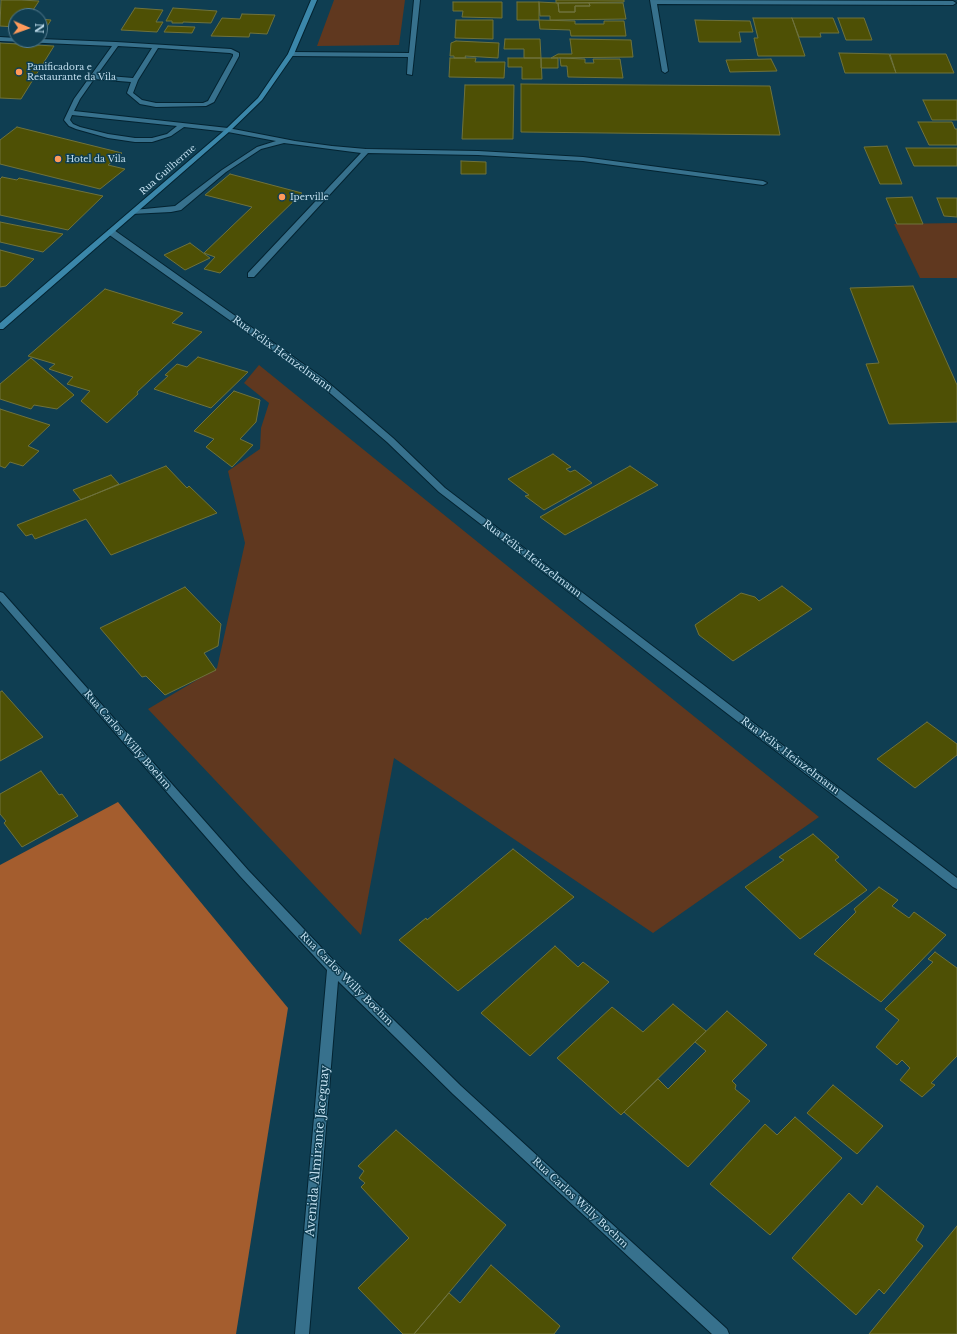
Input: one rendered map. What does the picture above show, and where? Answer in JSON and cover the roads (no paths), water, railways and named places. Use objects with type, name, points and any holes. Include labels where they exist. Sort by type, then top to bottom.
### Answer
[{"type":"main road","name":"Rua Guilherme","points":[[0,327],[228,130],[260,99],[291,54],[314,0]]},
{"type":"street","points":[[410,74],[417,0]]},
{"type":"street","points":[[665,71],[653,1],[953,3]]},
{"type":"street","points":[[48,41],[231,51],[236,53],[236,56],[211,102],[204,105],[152,113],[70,113]]},
{"type":"street","points":[[116,44],[76,99],[67,120],[71,125],[108,136],[135,140],[152,140],[168,135],[183,125]]},
{"type":"street","points":[[155,48],[135,80],[130,93],[152,113],[183,125],[228,130],[284,141],[366,151],[478,153],[583,159],[763,183]]},
{"type":"street","points":[[291,54],[412,55]]},
{"type":"street","points":[[92,78],[135,80]]},
{"type":"street","points":[[134,212],[172,210],[178,208],[224,171],[259,148],[284,141]]},
{"type":"street","points":[[251,276],[366,151]]},
{"type":"street","name":"Rua Félix Heinzelmann","points":[[111,232],[320,380],[390,440],[442,490],[957,884]]},
{"type":"street","name":"Rua Carlos Willy Boehm","points":[[0,595],[244,873],[333,968],[456,1090],[722,1334]]},
{"type":"street","name":"Avenida Almirante Jaceguay","points":[[302,1334],[333,968]]},
{"type":"place","name":"Panificadora e Restaurante da Vila","points":[[19,72]]},
{"type":"place","name":"Hotel da Vila","points":[[58,159]]},
{"type":"place","name":"Iperville","points":[[282,197]]}]
